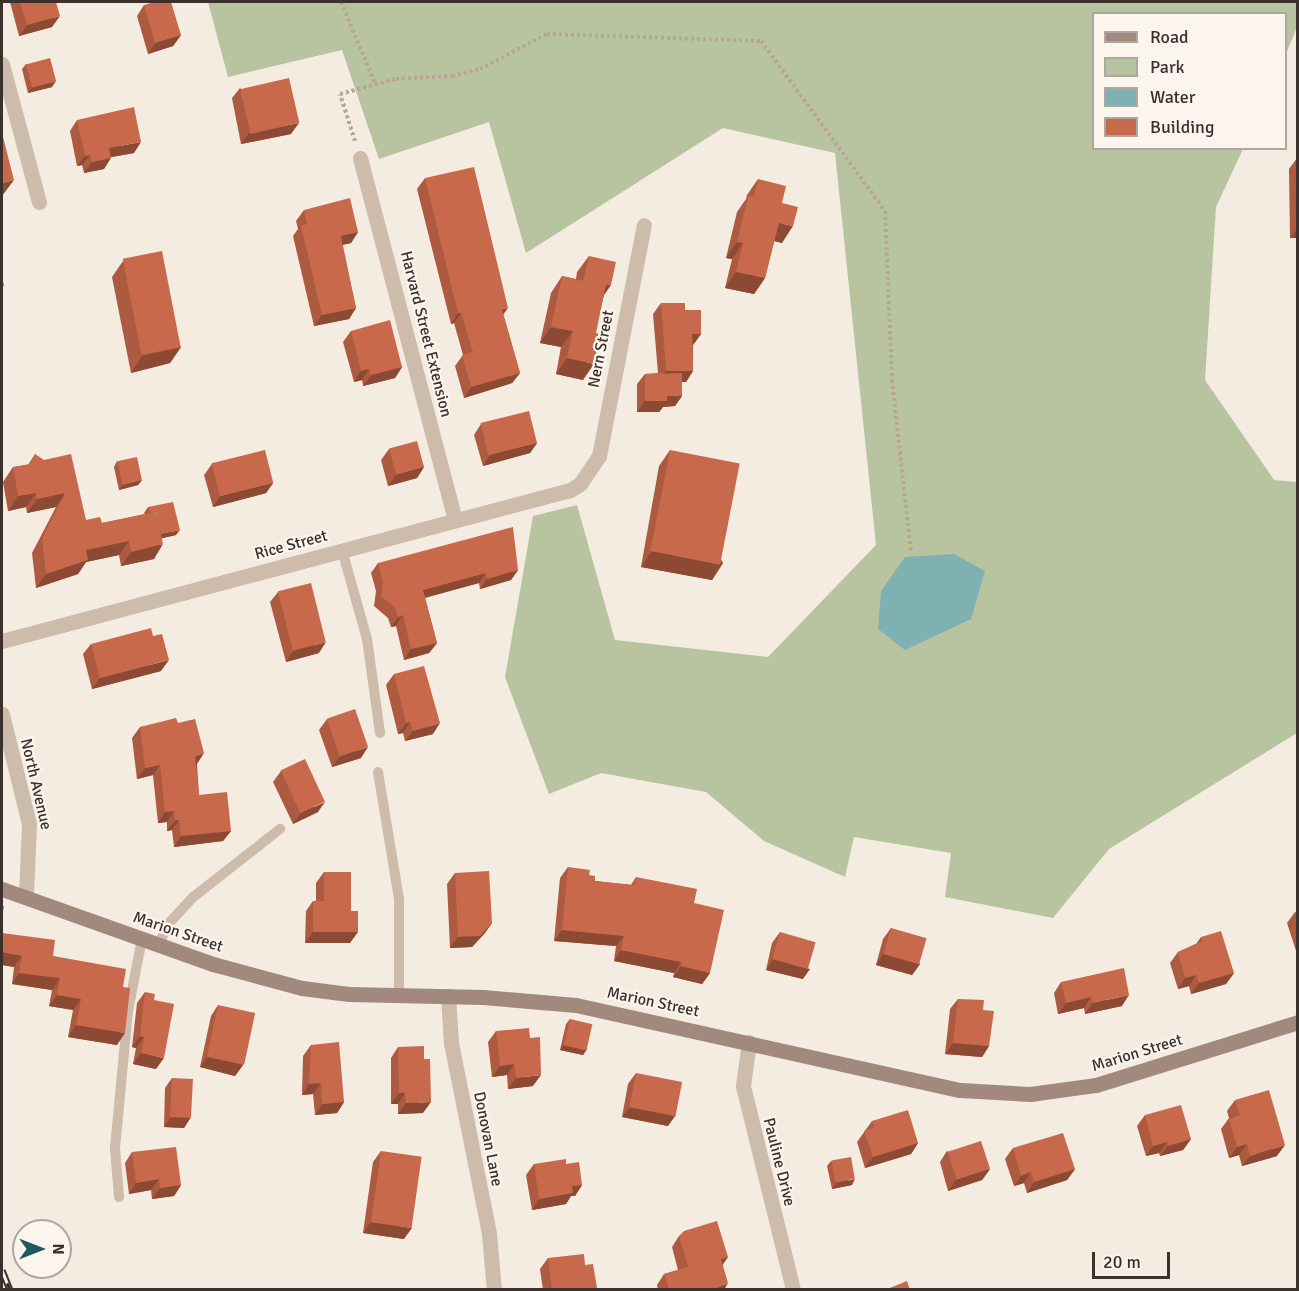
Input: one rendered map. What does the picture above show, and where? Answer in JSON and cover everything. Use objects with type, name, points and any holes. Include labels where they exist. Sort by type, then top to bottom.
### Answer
[{"type":"street","points":[[2,64],[39,202]]},
{"type":"street","name":"Harvard Street Extension","points":[[360,158],[455,520]]},
{"type":"street","name":"Nern Street","points":[[587,478],[599,456],[644,225]]},
{"type":"street","name":"Rice Street","points":[[2,640],[570,490],[587,478]]},
{"type":"street","name":"North Avenue","points":[[2,714],[29,824],[26,897]]},
{"type":"street","name":"Marion Street","points":[[2,889],[158,945],[302,987],[399,996],[448,996],[576,1005],[749,1042],[922,1083],[1030,1094],[1128,1077],[1298,1022]]},
{"type":"street","name":"Donovan Lane","points":[[448,996],[451,1043],[489,1234],[494,1290]]},
{"type":"street","name":"Pauline Drive","points":[[749,1042],[744,1064],[745,1094],[793,1290]]},
{"type":"lane","points":[[342,550],[367,639],[380,733]]},
{"type":"lane","points":[[378,772],[399,899],[399,996]]},
{"type":"lane","points":[[158,945],[173,918],[192,898],[280,829]]},
{"type":"lane","points":[[119,1197],[115,1148],[128,1011],[142,939]]},
{"type":"path","points":[[340,2],[375,83]]},
{"type":"path","points":[[360,158],[340,94],[375,83],[452,76],[480,69],[547,34],[761,41],[885,211],[892,380],[911,552]]},
{"type":"green space","points":[[208,2],[1297,2],[1297,27],[1287,52],[1287,12],[1092,12],[1092,150],[1243,150],[1216,207],[1205,380],[1274,480],[1297,482],[1297,733],[1109,849],[1053,918],[945,897],[951,853],[854,837],[845,877],[764,841],[706,792],[601,773],[549,794],[505,677],[533,516],[577,505],[615,640],[768,657],[876,545],[835,153],[723,128],[526,253],[489,122],[379,159],[342,50],[228,77]]},
{"type":"water","points":[[954,554],[985,571],[971,619],[905,650],[878,629],[881,591],[905,557]]},
{"type":"building","points":[[20,2],[56,2],[60,16],[27,25]]},
{"type":"building","points":[[154,2],[171,2],[181,35],[155,43],[144,5]]},
{"type":"building","points":[[50,58],[56,81],[32,88],[26,64]]},
{"type":"building","points":[[289,78],[299,123],[251,134],[240,89]]},
{"type":"building","points":[[134,107],[141,142],[109,148],[111,158],[92,162],[90,155],[85,156],[77,120]]},
{"type":"building","points":[[2,133],[14,180],[2,183]]},
{"type":"building","points":[[474,167],[508,308],[502,309],[520,373],[471,387],[462,355],[473,352],[461,313],[458,313],[425,178]]},
{"type":"building","points":[[758,179],[786,186],[782,203],[798,207],[793,226],[779,223],[765,278],[736,272],[743,243],[737,242],[748,196],[754,197]]},
{"type":"building","points":[[350,198],[358,232],[341,236],[356,308],[322,315],[301,226],[307,224],[304,210]]},
{"type":"building","points":[[162,251],[181,347],[141,355],[123,259]]},
{"type":"building","points":[[589,256],[616,262],[611,285],[606,284],[596,333],[600,334],[594,364],[567,358],[573,331],[551,327],[562,276],[583,281]]},
{"type":"building","points":[[661,303],[685,303],[685,310],[701,310],[701,334],[692,334],[693,371],[666,371]]},
{"type":"building","points":[[390,320],[402,367],[371,375],[369,369],[361,371],[351,331]]},
{"type":"building","points":[[682,373],[682,396],[667,396],[667,401],[645,401],[645,374]]},
{"type":"building","points":[[529,411],[537,443],[488,455],[480,423]]},
{"type":"building","points":[[417,441],[424,467],[396,475],[389,449]]},
{"type":"building","points":[[265,450],[273,483],[220,496],[212,463]]},
{"type":"building","points":[[670,450],[740,464],[720,565],[650,551]]},
{"type":"building","points":[[35,454],[44,460],[71,454],[86,520],[100,517],[102,523],[156,512],[163,544],[131,552],[129,541],[86,550],[88,560],[46,574],[42,539],[65,493],[37,499],[36,493],[18,496],[13,467],[30,464]]},
{"type":"building","points":[[137,457],[142,480],[122,485],[117,461]]},
{"type":"building","points":[[173,502],[180,530],[161,534],[156,512],[150,513],[148,507]]},
{"type":"building","points":[[513,527],[518,570],[487,579],[486,573],[423,590],[437,643],[411,649],[403,615],[398,617],[395,608],[381,596],[383,581],[378,563]]},
{"type":"building","points":[[311,583],[326,642],[293,650],[278,591]]},
{"type":"building","points":[[151,628],[153,636],[162,634],[169,660],[100,678],[91,644]]},
{"type":"building","points":[[424,666],[440,723],[413,731],[410,722],[406,723],[394,674]]},
{"type":"building","points":[[355,709],[368,747],[340,757],[327,719]]},
{"type":"building","points":[[176,718],[178,723],[195,719],[204,753],[195,756],[199,795],[227,792],[231,831],[181,836],[179,820],[175,820],[174,811],[165,812],[160,765],[145,768],[140,727]]},
{"type":"building","points":[[305,759],[325,802],[300,813],[281,770]]},
{"type":"building","points":[[568,867],[590,870],[589,875],[595,876],[595,881],[634,885],[636,877],[697,889],[694,903],[724,910],[710,973],[681,966],[681,962],[621,950],[624,936],[562,930]]},
{"type":"building","points":[[489,871],[492,923],[480,936],[458,937],[455,873]]},
{"type":"building","points":[[324,872],[351,872],[351,911],[358,911],[358,932],[313,932],[313,901],[324,901]]},
{"type":"building","points":[[891,928],[927,938],[919,964],[884,954]]},
{"type":"building","points":[[1221,931],[1234,973],[1199,983],[1196,975],[1185,978],[1178,952],[1202,941],[1201,937]]},
{"type":"building","points":[[780,932],[816,942],[808,969],[772,959]]},
{"type":"building","points":[[2,933],[55,940],[53,956],[126,969],[123,987],[130,988],[125,1033],[76,1025],[81,999],[57,995],[60,978],[19,973],[22,956],[2,952]]},
{"type":"building","points":[[1124,968],[1129,995],[1093,1003],[1091,997],[1066,1003],[1061,982]]},
{"type":"building","points":[[145,992],[155,994],[154,1000],[174,1004],[164,1058],[141,1053],[144,1037],[140,1036]]},
{"type":"building","points":[[958,999],[984,1000],[983,1010],[994,1011],[989,1046],[953,1043]]},
{"type":"building","points":[[218,1005],[255,1013],[244,1065],[207,1057]]},
{"type":"building","points":[[570,1019],[592,1024],[586,1050],[564,1045]]},
{"type":"building","points":[[529,1028],[530,1038],[540,1037],[541,1075],[516,1078],[514,1064],[500,1066],[496,1031]]},
{"type":"building","points":[[339,1042],[344,1102],[322,1104],[321,1083],[309,1084],[311,1045]]},
{"type":"building","points":[[424,1046],[424,1059],[430,1059],[431,1102],[406,1103],[405,1093],[399,1093],[398,1047]]},
{"type":"building","points":[[636,1073],[682,1082],[675,1116],[629,1107]]},
{"type":"building","points":[[172,1078],[193,1079],[191,1118],[170,1117]]},
{"type":"building","points":[[1269,1090],[1285,1145],[1250,1156],[1247,1144],[1237,1147],[1229,1119],[1240,1115],[1235,1100]]},
{"type":"building","points":[[1181,1105],[1191,1139],[1168,1146],[1167,1142],[1153,1146],[1145,1115]]},
{"type":"building","points":[[908,1110],[918,1143],[873,1157],[864,1131],[874,1128],[872,1121]]},
{"type":"building","points":[[1063,1133],[1075,1169],[1034,1182],[1031,1172],[1021,1176],[1013,1148]]},
{"type":"building","points":[[981,1141],[990,1169],[957,1179],[948,1152]]},
{"type":"building","points":[[176,1147],[181,1185],[160,1188],[159,1179],[136,1183],[132,1152]]},
{"type":"building","points":[[381,1151],[422,1157],[412,1228],[371,1222]]},
{"type":"building","points":[[851,1157],[855,1179],[835,1182],[831,1160]]},
{"type":"building","points":[[566,1159],[566,1164],[579,1162],[582,1185],[572,1186],[573,1193],[539,1199],[534,1164]]},
{"type":"building","points":[[717,1221],[728,1257],[721,1259],[728,1283],[712,1290],[669,1290],[664,1274],[688,1267],[679,1236],[684,1231]]},
{"type":"building","points":[[584,1254],[585,1265],[593,1264],[597,1288],[552,1290],[548,1258]]},
{"type":"building","points":[[907,1281],[910,1290],[885,1290]]},
{"type":"railway","points":[[2,1270],[10,1290]]}]
